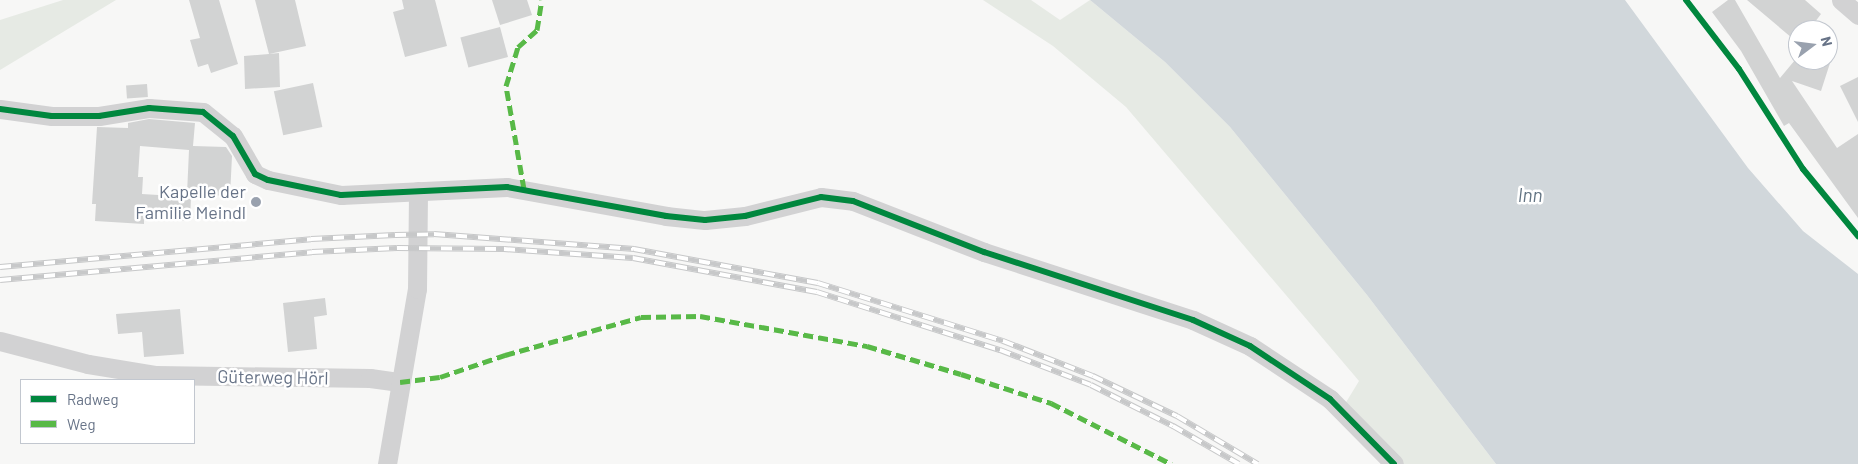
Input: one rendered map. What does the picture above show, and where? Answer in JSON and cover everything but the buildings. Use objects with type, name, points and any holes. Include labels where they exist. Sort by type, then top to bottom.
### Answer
[{"type":"street","points":[[1841,0],[1858,15]]},
{"type":"street","points":[[0,109],[52,116],[99,116],[150,108],[203,112],[233,136],[254,174],[268,180],[341,195],[507,187],[656,214],[706,220],[745,216],[821,197],[853,201],[984,252],[1193,320],[1250,346],[1330,399],[1394,464]]},
{"type":"street","points":[[387,464],[417,289],[418,191]]},
{"type":"street","name":"Güterweg Hörl","points":[[0,341],[88,364],[156,375],[370,378],[400,382]]},
{"type":"shaded area","points":[[63,0],[116,0],[0,70],[0,20]]},
{"type":"shaded area","points":[[983,0],[1031,0],[1060,20],[1090,0],[1165,62],[1230,127],[1367,295],[1496,464],[1399,464],[1345,404],[1359,381],[1126,107],[1053,46]]},
{"type":"water","name":"Inn","points":[[1090,0],[1625,0],[1748,168],[1803,231],[1858,274],[1858,464],[1496,464],[1367,295],[1230,127],[1165,62]]},
{"type":"railway","points":[[0,267],[311,239],[395,235],[434,234],[634,249],[818,283],[1003,341],[1093,376],[1177,416],[1258,464]]},
{"type":"railway","points":[[0,280],[312,252],[397,248],[504,249],[633,258],[817,292],[1000,350],[1091,385],[1173,426],[1239,464]]},
{"type":"marked path","points":[[524,189],[506,86],[518,47],[537,30],[542,0]]},
{"type":"marked path","points":[[400,382],[440,377],[505,355],[641,317],[700,316],[867,346],[961,374],[1051,403],[1171,464]]},
{"type":"cycle path","points":[[1686,0],[1739,69],[1803,169],[1858,236]]},
{"type":"cycle path","points":[[0,109],[52,116],[99,116],[149,108],[203,112],[233,136],[255,174],[268,180],[341,195],[507,187],[666,216],[705,220],[745,216],[821,197],[853,201],[984,252],[1193,320],[1250,346],[1330,399],[1394,464]]},
{"type":"place","name":"Kapelle der Familie Meindl","points":[[256,202]]}]
